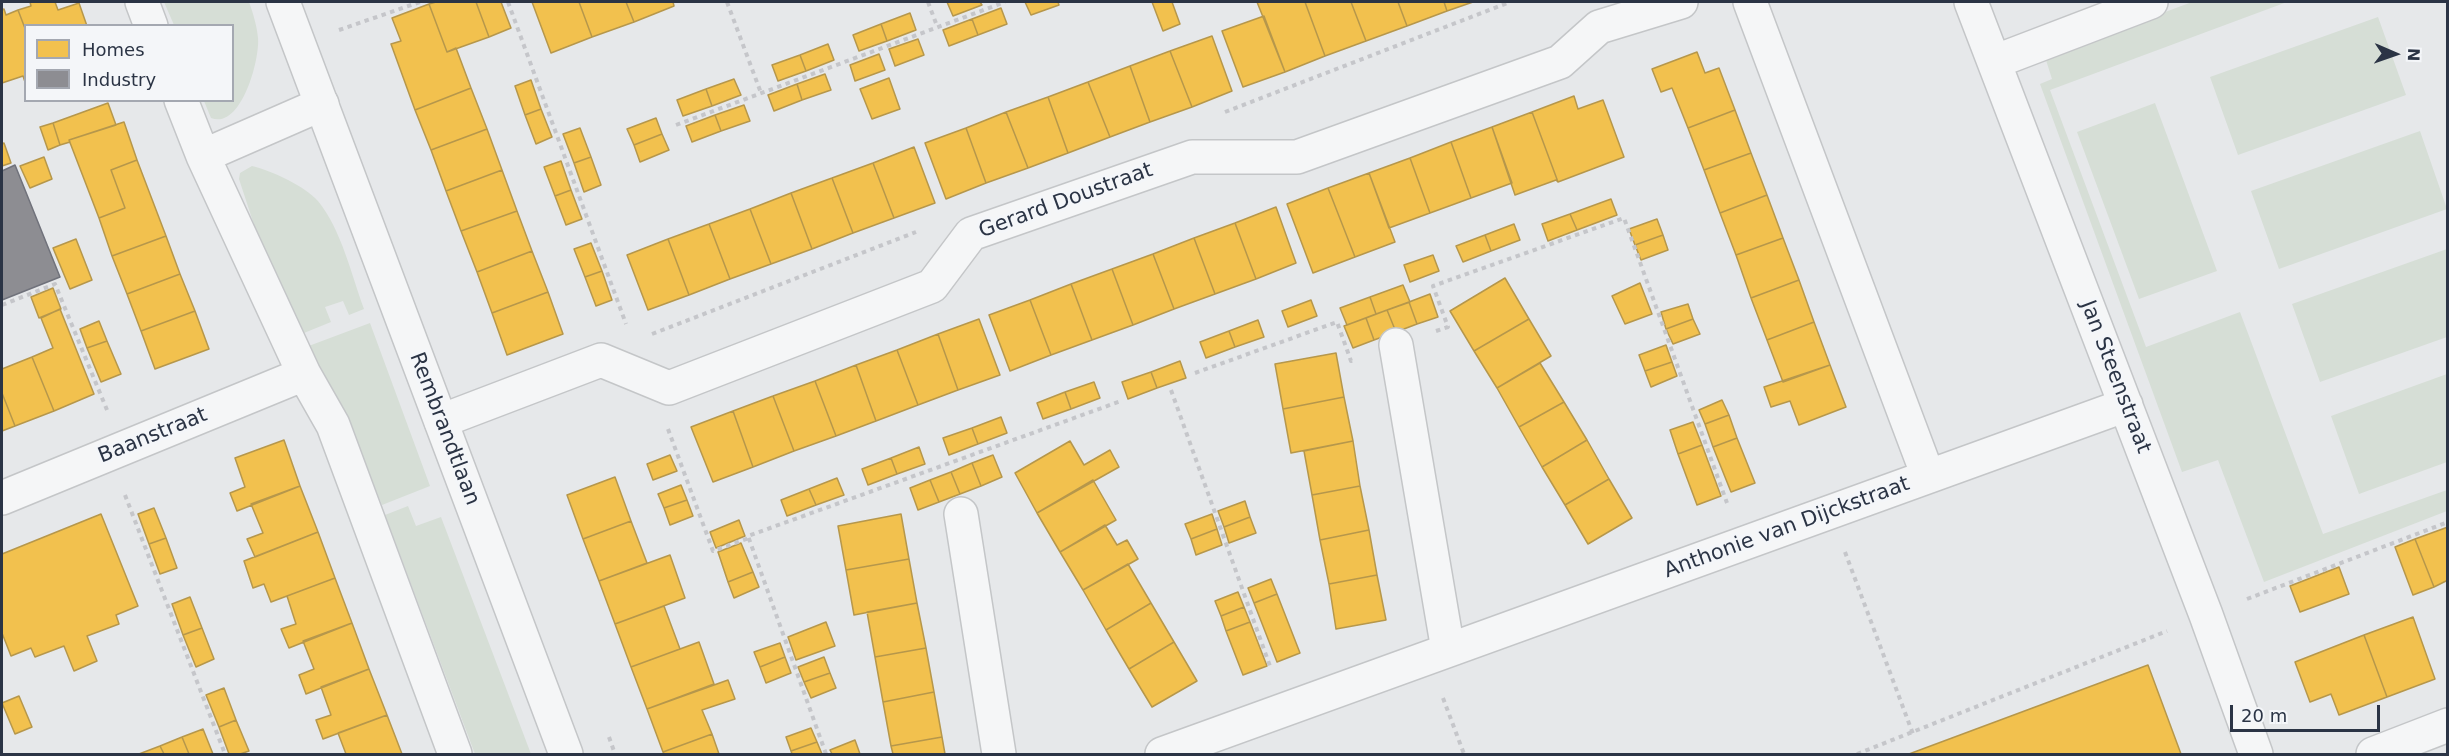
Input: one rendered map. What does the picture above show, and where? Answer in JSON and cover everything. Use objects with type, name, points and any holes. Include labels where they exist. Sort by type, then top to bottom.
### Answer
[{"type":"street","points":[[142,2],[151,24]]},
{"type":"street","name":"Rembrandtlaan","points":[[283,2],[566,754]]},
{"type":"street","name":"Gerard Doustraat","points":[[441,421],[601,360],[669,388],[932,286],[971,234],[1192,157],[1297,157],[1560,62],[1599,27],[1681,2]]},
{"type":"street","points":[[1750,2],[1928,476]]},
{"type":"street","name":"Jan Steenstraat","points":[[1971,2],[2206,615],[2256,754]]},
{"type":"street","points":[[1994,62],[2151,2]]},
{"type":"street","points":[[182,102],[203,156],[304,374],[333,425],[455,754]]},
{"type":"street","points":[[203,156],[322,104]]},
{"type":"street","points":[[1396,345],[1438,654]]},
{"type":"street","name":"Baanstraat","points":[[2,498],[304,374]]},
{"type":"street","name":"Anthonie van Dijckstraat","points":[[1162,754],[2126,405]]},
{"type":"street","points":[[961,514],[999,754]]},
{"type":"street","points":[[2373,754],[2448,725]]},
{"type":"path","points":[[301,47],[341,29],[420,2]]},
{"type":"path","points":[[508,2],[629,331]]},
{"type":"path","points":[[726,2],[761,93]]},
{"type":"path","points":[[928,2],[938,27]]},
{"type":"path","points":[[676,125],[1005,2]]},
{"type":"path","points":[[1195,373],[1337,322],[1352,361],[1448,327],[1432,286],[1624,218],[1742,544]]},
{"type":"path","points":[[2,305],[56,284],[225,754]]},
{"type":"path","points":[[651,380],[713,551],[748,538],[748,536],[1121,400]]},
{"type":"path","points":[[1171,390],[1286,710]]},
{"type":"path","points":[[1830,512],[1913,734]]},
{"type":"path","points":[[1857,754],[1913,734],[2206,615],[2448,522]]},
{"type":"path","points":[[748,538],[826,754]]},
{"type":"path","points":[[1438,654],[1464,754]]},
{"type":"shaded area","points":[[164,2],[249,2],[257,33],[256,61],[240,104],[231,114],[222,119],[211,118],[204,102],[234,102],[234,24],[174,24]]},
{"type":"shaded area","points":[[2192,2],[2287,2],[2050,90],[2146,347],[2240,312],[2323,534],[2447,490],[2447,511],[2264,582],[2218,460],[2182,472],[2040,84],[2052,79],[2045,57]]},
{"type":"shaded area","points":[[2378,17],[2406,95],[2238,155],[2210,77]]},
{"type":"shaded area","points":[[2155,103],[2217,271],[2139,299],[2077,132]]},
{"type":"shaded area","points":[[2420,131],[2447,209],[2279,269],[2251,191]]},
{"type":"shaded area","points":[[252,166],[288,180],[318,201],[340,239],[364,309],[349,315],[343,301],[325,307],[331,322],[299,335],[260,243],[239,179],[240,173]]},
{"type":"shaded area","points":[[2447,249],[2447,337],[2320,382],[2292,304]]},
{"type":"shaded area","points":[[370,323],[430,486],[382,505],[347,420],[306,347]]},
{"type":"shaded area","points":[[2447,374],[2447,462],[2359,494],[2331,416]]},
{"type":"shaded area","points":[[408,506],[416,526],[441,517],[531,754],[475,754],[385,515]]},
{"type":"building: Homes","points":[[30,2],[55,2],[58,10],[79,3],[86,24],[24,26],[18,10],[31,6]]},
{"type":"building: Homes","points":[[476,2],[489,37],[447,52],[429,4]]},
{"type":"building: Homes","points":[[476,2],[501,2],[511,28],[489,37]]},
{"type":"building: Homes","points":[[532,2],[579,2],[592,37],[551,53]]},
{"type":"building: Homes","points":[[579,2],[626,2],[634,22],[592,37]]},
{"type":"building: Homes","points":[[626,2],[673,2],[674,6],[634,22]]},
{"type":"building: Homes","points":[[947,2],[980,2],[982,5],[953,16]]},
{"type":"building: Homes","points":[[1025,2],[1058,2],[1059,5],[1031,15]]},
{"type":"building: Homes","points":[[1152,2],[1172,2],[1180,24],[1163,31]]},
{"type":"building: Homes","points":[[1257,2],[1305,2],[1325,56],[1285,72]]},
{"type":"building: Homes","points":[[1305,2],[1351,2],[1366,41],[1325,56]]},
{"type":"building: Homes","points":[[1351,2],[1398,2],[1407,26],[1366,41]]},
{"type":"building: Homes","points":[[1398,2],[1444,2],[1447,11],[1407,26]]},
{"type":"building: Homes","points":[[1444,2],[1473,2],[1447,11]]},
{"type":"building: Homes","points":[[429,4],[447,52],[456,48],[471,88],[415,110],[391,44],[401,41],[392,18]]},
{"type":"building: Homes","points":[[1001,8],[1007,24],[978,35],[972,19]]},
{"type":"building: Homes","points":[[4,9],[6,15],[18,10],[24,26],[24,79],[23,76],[2,83],[2,10]]},
{"type":"building: Homes","points":[[910,13],[916,30],[887,41],[881,24]]},
{"type":"building: Homes","points":[[1264,16],[1285,72],[1243,87],[1222,31]]},
{"type":"building: Homes","points":[[972,19],[978,35],[949,46],[943,30]]},
{"type":"building: Homes","points":[[881,24],[887,41],[859,51],[853,35]]},
{"type":"building: Homes","points":[[1212,36],[1232,91],[1192,107],[1170,51]]},
{"type":"building: Homes","points":[[918,39],[924,55],[895,66],[889,49]]},
{"type":"building: Homes","points":[[828,44],[834,60],[806,71],[800,55]]},
{"type":"building: Homes","points":[[1170,51],[1192,107],[1150,122],[1130,66]]},
{"type":"building: Homes","points":[[1697,52],[1705,73],[1719,68],[1735,110],[1688,128],[1672,88],[1661,92],[1652,69]]},
{"type":"building: Homes","points":[[879,54],[885,70],[855,81],[850,65]]},
{"type":"building: Homes","points":[[800,55],[806,71],[778,81],[772,65]]},
{"type":"building: Homes","points":[[1130,66],[1150,122],[1110,137],[1088,82]]},
{"type":"building: Homes","points":[[825,74],[831,90],[802,100],[797,84]]},
{"type":"building: Homes","points":[[889,78],[900,109],[872,119],[860,89]]},
{"type":"building: Homes","points":[[734,79],[741,95],[712,106],[706,89]]},
{"type":"building: Homes","points":[[531,80],[541,109],[525,115],[515,86]]},
{"type":"building: Homes","points":[[1088,82],[1110,137],[1068,153],[1048,97]]},
{"type":"building: Homes","points":[[797,84],[802,100],[774,111],[768,95]]},
{"type":"building: Homes","points":[[471,88],[487,129],[431,150],[415,110]]},
{"type":"building: Homes","points":[[706,89],[712,106],[683,116],[677,100]]},
{"type":"building: Homes","points":[[1574,96],[1578,109],[1603,100],[1624,157],[1558,182],[1532,112]]},
{"type":"building: Homes","points":[[1048,97],[1068,153],[1028,168],[1006,112]]},
{"type":"building: Homes","points":[[108,103],[116,125],[60,145],[53,123]]},
{"type":"building: Homes","points":[[744,105],[750,121],[721,131],[715,115]]},
{"type":"building: Homes","points":[[541,109],[552,137],[536,144],[525,115]]},
{"type":"building: Homes","points":[[1735,110],[1751,153],[1704,170],[1688,128]]},
{"type":"building: Homes","points":[[1006,112],[1028,168],[986,183],[966,128]]},
{"type":"building: Homes","points":[[1532,112],[1558,182],[1556,180],[1515,195],[1492,127]]},
{"type":"building: Homes","points":[[715,115],[721,131],[692,142],[686,126]]},
{"type":"building: Homes","points":[[656,118],[662,134],[634,145],[627,129]]},
{"type":"building: Homes","points":[[124,122],[137,160],[111,170],[125,208],[99,218],[69,140]]},
{"type":"building: Homes","points":[[53,123],[60,145],[48,150],[40,127]]},
{"type":"building: Homes","points":[[1492,127],[1512,183],[1471,198],[1451,142]]},
{"type":"building: Homes","points":[[580,128],[591,157],[574,163],[563,134]]},
{"type":"building: Homes","points":[[966,128],[986,183],[946,199],[925,143]]},
{"type":"building: Homes","points":[[487,129],[502,170],[446,191],[431,150]]},
{"type":"building: Homes","points":[[662,134],[669,150],[640,162],[634,145]]},
{"type":"building: Homes","points":[[1451,142],[1471,198],[1430,213],[1410,158]]},
{"type":"building: Homes","points":[[4,143],[11,163],[2,166],[2,144]]},
{"type":"building: Homes","points":[[914,147],[935,203],[894,218],[873,163]]},
{"type":"building: Homes","points":[[1751,153],[1767,195],[1720,213],[1704,170]]},
{"type":"building: Homes","points":[[44,157],[52,179],[30,188],[20,166]]},
{"type":"building: Homes","points":[[591,157],[601,185],[584,192],[574,163]]},
{"type":"building: Homes","points":[[1410,158],[1430,213],[1389,228],[1369,173]]},
{"type":"building: Homes","points":[[137,160],[166,236],[112,256],[99,218],[125,208],[111,170]]},
{"type":"building: Homes","points":[[561,161],[571,190],[555,196],[544,167]]},
{"type":"building: Homes","points":[[873,163],[894,218],[853,233],[832,178]]},
{"type":"building: Homes","points":[[502,170],[517,211],[461,231],[446,191]]},
{"type":"building: Homes","points":[[1369,173],[1395,242],[1355,257],[1328,188]]},
{"type":"building: Homes","points":[[832,178],[853,233],[812,249],[791,193]]},
{"type":"building: Homes","points":[[1328,188],[1355,257],[1313,273],[1287,204]]},
{"type":"building: Homes","points":[[571,190],[582,219],[566,225],[555,196]]},
{"type":"building: Homes","points":[[791,193],[812,249],[771,264],[750,209]]},
{"type":"building: Homes","points":[[1767,195],[1783,238],[1736,255],[1720,213]]},
{"type":"building: Homes","points":[[1611,199],[1617,215],[1577,230],[1570,214]]},
{"type":"building: Homes","points":[[1276,207],[1296,263],[1256,279],[1235,223]]},
{"type":"building: Homes","points":[[750,209],[771,264],[730,279],[709,224]]},
{"type":"building: Homes","points":[[517,211],[532,251],[477,272],[461,231]]},
{"type":"building: Homes","points":[[1570,214],[1577,230],[1548,241],[1542,224]]},
{"type":"building: Homes","points":[[1657,219],[1663,235],[1635,245],[1629,229]]},
{"type":"building: Homes","points":[[1235,223],[1256,279],[1215,294],[1194,238]]},
{"type":"building: Homes","points":[[709,224],[730,279],[689,295],[668,239]]},
{"type":"building: Homes","points":[[1514,224],[1520,240],[1491,251],[1485,235]]},
{"type":"building: Homes","points":[[1485,235],[1491,251],[1463,262],[1456,246]]},
{"type":"building: Homes","points":[[1663,235],[1668,250],[1641,260],[1635,245]]},
{"type":"building: Homes","points":[[166,236],[180,274],[127,294],[112,256]]},
{"type":"building: Homes","points":[[1194,238],[1215,294],[1174,309],[1153,254]]},
{"type":"building: Homes","points":[[1783,238],[1799,280],[1751,298],[1736,255]]},
{"type":"building: Homes","points":[[76,239],[92,280],[70,289],[53,248]]},
{"type":"building: Homes","points":[[668,239],[689,295],[648,310],[627,255]]},
{"type":"building: Homes","points":[[591,243],[602,271],[585,277],[574,249]]},
{"type":"building: Homes","points":[[532,251],[548,292],[492,313],[477,272]]},
{"type":"building: Homes","points":[[1153,254],[1174,309],[1133,325],[1112,269]]},
{"type":"building: Homes","points":[[1433,255],[1439,271],[1410,282],[1404,265]]},
{"type":"building: Homes","points":[[1112,269],[1133,325],[1092,340],[1071,284]]},
{"type":"building: Homes","points":[[602,271],[612,300],[596,306],[585,277]]},
{"type":"building: Homes","points":[[180,274],[195,311],[141,331],[127,294]]},
{"type":"building: Homes","points":[[1505,278],[1529,319],[1474,351],[1450,311]]},
{"type":"building: Homes","points":[[1799,280],[1814,322],[1767,340],[1751,298]]},
{"type":"building: Homes","points":[[1640,283],[1652,314],[1625,324],[1612,296]]},
{"type":"building: Homes","points":[[1071,284],[1092,340],[1051,355],[1030,300]]},
{"type":"building: Homes","points":[[1403,285],[1410,302],[1376,314],[1370,297]]},
{"type":"building: Homes","points":[[53,288],[61,309],[39,318],[31,297]]},
{"type":"building: Homes","points":[[548,292],[563,334],[507,355],[492,313]]},
{"type":"building: Homes","points":[[1430,294],[1438,317],[1417,324],[1409,302]]},
{"type":"building: Homes","points":[[1370,297],[1376,314],[1347,325],[1340,308]]},
{"type":"building: Homes","points":[[1030,300],[1051,355],[1010,371],[989,315]]},
{"type":"building: Homes","points":[[1311,300],[1317,316],[1288,327],[1282,311]]},
{"type":"building: Homes","points":[[1409,302],[1417,324],[1396,332],[1387,310]]},
{"type":"building: Homes","points":[[1688,304],[1693,319],[1666,329],[1661,312]]},
{"type":"building: Homes","points":[[60,309],[94,394],[54,411],[32,357],[53,348],[41,318]]},
{"type":"building: Homes","points":[[1387,310],[1396,332],[1374,340],[1366,318]]},
{"type":"building: Homes","points":[[195,311],[209,349],[155,369],[141,331]]},
{"type":"building: Homes","points":[[1366,318],[1374,340],[1353,348],[1344,326]]},
{"type":"building: Homes","points":[[979,319],[1000,375],[958,390],[938,334]]},
{"type":"building: Homes","points":[[1529,319],[1551,356],[1497,388],[1474,351]]},
{"type":"building: Homes","points":[[1693,319],[1700,334],[1673,344],[1666,329]]},
{"type":"building: Homes","points":[[1258,320],[1264,337],[1235,347],[1229,331]]},
{"type":"building: Homes","points":[[99,321],[107,341],[87,348],[80,329]]},
{"type":"building: Homes","points":[[1814,322],[1830,365],[1783,382],[1767,340]]},
{"type":"building: Homes","points":[[1229,331],[1235,347],[1206,358],[1200,342]]},
{"type":"building: Homes","points":[[938,334],[958,390],[918,405],[897,350]]},
{"type":"building: Homes","points":[[107,341],[121,374],[101,382],[87,348]]},
{"type":"building: Homes","points":[[1666,345],[1672,362],[1645,371],[1639,355]]},
{"type":"building: Homes","points":[[897,350],[918,405],[876,421],[856,365]]},
{"type":"building: Homes","points":[[1336,353],[1344,397],[1283,409],[1275,364]]},
{"type":"building: Homes","points":[[32,357],[54,411],[15,426],[2,393],[2,369]]},
{"type":"building: Homes","points":[[1180,361],[1186,378],[1157,388],[1151,372]]},
{"type":"building: Homes","points":[[1672,362],[1677,376],[1651,387],[1645,371]]},
{"type":"building: Homes","points":[[1540,363],[1564,402],[1519,427],[1497,388]]},
{"type":"building: Homes","points":[[856,365],[876,421],[836,436],[815,381]]},
{"type":"building: Homes","points":[[1830,365],[1846,407],[1799,425],[1790,401],[1771,407],[1764,387]]},
{"type":"building: Homes","points":[[1151,372],[1157,388],[1128,399],[1122,382]]},
{"type":"building: Homes","points":[[815,381],[836,436],[794,451],[773,396]]},
{"type":"building: Homes","points":[[1094,382],[1100,398],[1071,409],[1065,392]]},
{"type":"building: Homes","points":[[1065,392],[1071,409],[1043,419],[1037,403]]},
{"type":"building: Homes","points":[[2,393],[15,426],[2,431]]},
{"type":"building: Homes","points":[[773,396],[794,451],[753,467],[733,411]]},
{"type":"building: Homes","points":[[1344,397],[1353,441],[1291,453],[1283,409]]},
{"type":"building: Homes","points":[[1722,400],[1729,415],[1705,424],[1699,410]]},
{"type":"building: Homes","points":[[1564,402],[1587,440],[1542,467],[1519,427]]},
{"type":"building: Homes","points":[[733,411],[753,467],[713,482],[691,427]]},
{"type":"building: Homes","points":[[1729,415],[1737,438],[1713,447],[1705,424]]},
{"type":"building: Homes","points":[[1001,417],[1007,433],[978,444],[972,428]]},
{"type":"building: Homes","points":[[1693,422],[1702,445],[1678,454],[1670,430]]},
{"type":"building: Homes","points":[[972,428],[978,444],[949,455],[943,438]]},
{"type":"building: Homes","points":[[1737,438],[1755,483],[1731,492],[1713,447]]},
{"type":"building: Homes","points":[[284,440],[300,486],[237,511],[230,493],[245,487],[235,458]]},
{"type":"building: Homes","points":[[1587,440],[1609,479],[1565,505],[1542,467]]},
{"type":"building: Homes","points":[[1070,441],[1084,465],[1110,450],[1119,467],[1037,513],[1015,473]]},
{"type":"building: Homes","points":[[1353,441],[1360,486],[1312,495],[1304,451]]},
{"type":"building: Homes","points":[[1702,445],[1721,496],[1697,505],[1678,454]]},
{"type":"building: Homes","points":[[919,447],[925,464],[897,474],[891,458]]},
{"type":"building: Homes","points":[[670,455],[677,471],[653,480],[647,464]]},
{"type":"building: Homes","points":[[993,455],[1002,477],[981,486],[972,463]]},
{"type":"building: Homes","points":[[891,458],[897,474],[868,485],[862,469]]},
{"type":"building: Homes","points":[[972,463],[981,486],[960,494],[951,472]]},
{"type":"building: Homes","points":[[951,472],[960,494],[939,502],[930,480]]},
{"type":"building: Homes","points":[[615,477],[631,521],[583,539],[567,495]]},
{"type":"building: Homes","points":[[837,478],[844,495],[816,505],[809,489]]},
{"type":"building: Homes","points":[[1609,479],[1632,518],[1588,544],[1565,505]]},
{"type":"building: Homes","points":[[930,480],[939,502],[918,510],[910,488]]},
{"type":"building: Homes","points":[[1093,480],[1116,520],[1060,552],[1037,513]]},
{"type":"building: Homes","points":[[681,485],[687,500],[664,508],[658,494]]},
{"type":"building: Homes","points":[[300,486],[318,532],[255,557],[247,539],[263,533],[251,504]]},
{"type":"building: Homes","points":[[1360,486],[1369,530],[1320,540],[1312,495]]},
{"type":"building: Homes","points":[[809,489],[816,505],[787,516],[781,500]]},
{"type":"building: Homes","points":[[687,500],[693,516],[670,525],[664,508]]},
{"type":"building: Homes","points":[[1245,501],[1250,517],[1224,527],[1218,511]]},
{"type":"building: Homes","points":[[154,508],[166,538],[149,544],[138,514]]},
{"type":"building: Homes","points":[[101,514],[138,606],[116,615],[119,624],[87,636],[97,661],[74,671],[64,646],[35,657],[31,648],[11,656],[2,633],[2,554]]},
{"type":"building: Homes","points":[[901,514],[909,559],[846,570],[838,526]]},
{"type":"building: Homes","points":[[1212,514],[1217,529],[1191,539],[1185,524]]},
{"type":"building: Homes","points":[[1250,517],[1256,533],[1229,543],[1224,527]]},
{"type":"building: Homes","points":[[739,520],[745,536],[716,548],[710,532]]},
{"type":"building: Homes","points":[[631,521],[647,563],[599,581],[583,539]]},
{"type":"building: Homes","points":[[1105,525],[1117,545],[1127,540],[1138,559],[1083,590],[1060,552]]},
{"type":"building: Homes","points":[[2448,527],[2448,580],[2434,587],[2415,539]]},
{"type":"building: Homes","points":[[1217,529],[1222,545],[1196,555],[1191,539]]},
{"type":"building: Homes","points":[[1369,530],[1377,575],[1329,584],[1320,540]]},
{"type":"building: Homes","points":[[318,532],[335,578],[271,602],[264,584],[253,588],[244,561]]},
{"type":"building: Homes","points":[[166,538],[177,568],[160,574],[149,544]]},
{"type":"building: Homes","points":[[2415,539],[2434,587],[2413,595],[2395,547]]},
{"type":"building: Homes","points":[[741,543],[753,572],[728,582],[718,552]]},
{"type":"building: Homes","points":[[670,555],[685,598],[615,624],[599,581]]},
{"type":"building: Homes","points":[[909,559],[917,603],[854,615],[846,570]]},
{"type":"building: Homes","points":[[1128,564],[1151,603],[1106,630],[1083,590]]},
{"type":"building: Homes","points":[[2339,567],[2349,594],[2300,612],[2290,586]]},
{"type":"building: Homes","points":[[753,572],[759,587],[734,598],[728,582]]},
{"type":"building: Homes","points":[[1377,575],[1386,620],[1336,629],[1329,584]]},
{"type":"building: Homes","points":[[335,578],[352,623],[289,648],[281,629],[296,624],[287,596]]},
{"type":"building: Homes","points":[[1271,579],[1277,594],[1254,603],[1248,588]]},
{"type":"building: Homes","points":[[1238,592],[1244,607],[1221,616],[1215,601]]},
{"type":"building: Homes","points":[[1277,594],[1300,653],[1277,662],[1254,603]]},
{"type":"building: Homes","points":[[190,597],[202,628],[183,635],[172,604]]},
{"type":"building: Homes","points":[[917,603],[926,648],[875,657],[867,612]]},
{"type":"building: Homes","points":[[1151,603],[1174,642],[1129,669],[1106,630]]},
{"type":"building: Homes","points":[[664,606],[680,649],[631,667],[615,624]]},
{"type":"building: Homes","points":[[1244,607],[1250,622],[1226,631],[1221,616]]},
{"type":"building: Homes","points":[[2413,617],[2435,679],[2387,697],[2364,635]]},
{"type":"building: Homes","points":[[826,622],[835,646],[796,660],[788,637]]},
{"type":"building: Homes","points":[[1250,622],[1267,666],[1243,675],[1226,631]]},
{"type":"building: Homes","points":[[352,623],[369,669],[306,694],[299,675],[314,669],[303,641]]},
{"type":"building: Homes","points":[[202,628],[214,659],[196,667],[183,635]]},
{"type":"building: Homes","points":[[2364,635],[2387,697],[2339,715],[2331,694],[2310,702],[2295,662]]},
{"type":"building: Homes","points":[[699,642],[714,684],[647,709],[631,667]]},
{"type":"building: Homes","points":[[1174,642],[1197,681],[1152,707],[1129,669]]},
{"type":"building: Homes","points":[[780,643],[785,657],[760,667],[754,652]]},
{"type":"building: Homes","points":[[926,648],[934,692],[883,702],[875,657]]},
{"type":"building: Homes","points":[[785,657],[791,673],[766,683],[760,667]]},
{"type":"building: Homes","points":[[824,657],[830,673],[804,682],[798,667]]},
{"type":"building: Homes","points":[[2148,665],[2181,754],[1909,754]]},
{"type":"building: Homes","points":[[369,669],[387,715],[323,739],[316,720],[331,715],[321,687]]},
{"type":"building: Homes","points":[[830,673],[836,688],[811,698],[804,682]]},
{"type":"building: Homes","points":[[728,680],[735,699],[702,710],[712,734],[663,752],[647,709]]},
{"type":"building: Homes","points":[[224,688],[236,720],[219,727],[206,695]]},
{"type":"building: Homes","points":[[934,692],[942,737],[891,746],[883,702]]},
{"type":"building: Homes","points":[[19,696],[32,727],[15,734],[2,703]]},
{"type":"building: Homes","points":[[387,715],[402,754],[346,754],[338,733]]},
{"type":"building: Homes","points":[[236,720],[249,751],[229,754],[219,727]]},
{"type":"building: Homes","points":[[811,728],[817,742],[791,751],[786,737]]},
{"type":"building: Homes","points":[[203,729],[213,754],[189,754],[182,737]]},
{"type":"building: Homes","points":[[712,734],[719,754],[664,754],[663,752]]},
{"type":"building: Homes","points":[[182,737],[189,754],[164,754],[160,746]]},
{"type":"building: Homes","points":[[942,737],[945,754],[893,754],[891,746]]},
{"type":"building: Homes","points":[[855,740],[860,754],[832,754],[830,750]]},
{"type":"building: Homes","points":[[817,742],[822,754],[792,754],[791,751]]},
{"type":"building: Homes","points":[[160,746],[164,754],[139,754]]},
{"type":"building: Industry","points":[[15,165],[60,277],[2,300],[2,171]]}]
